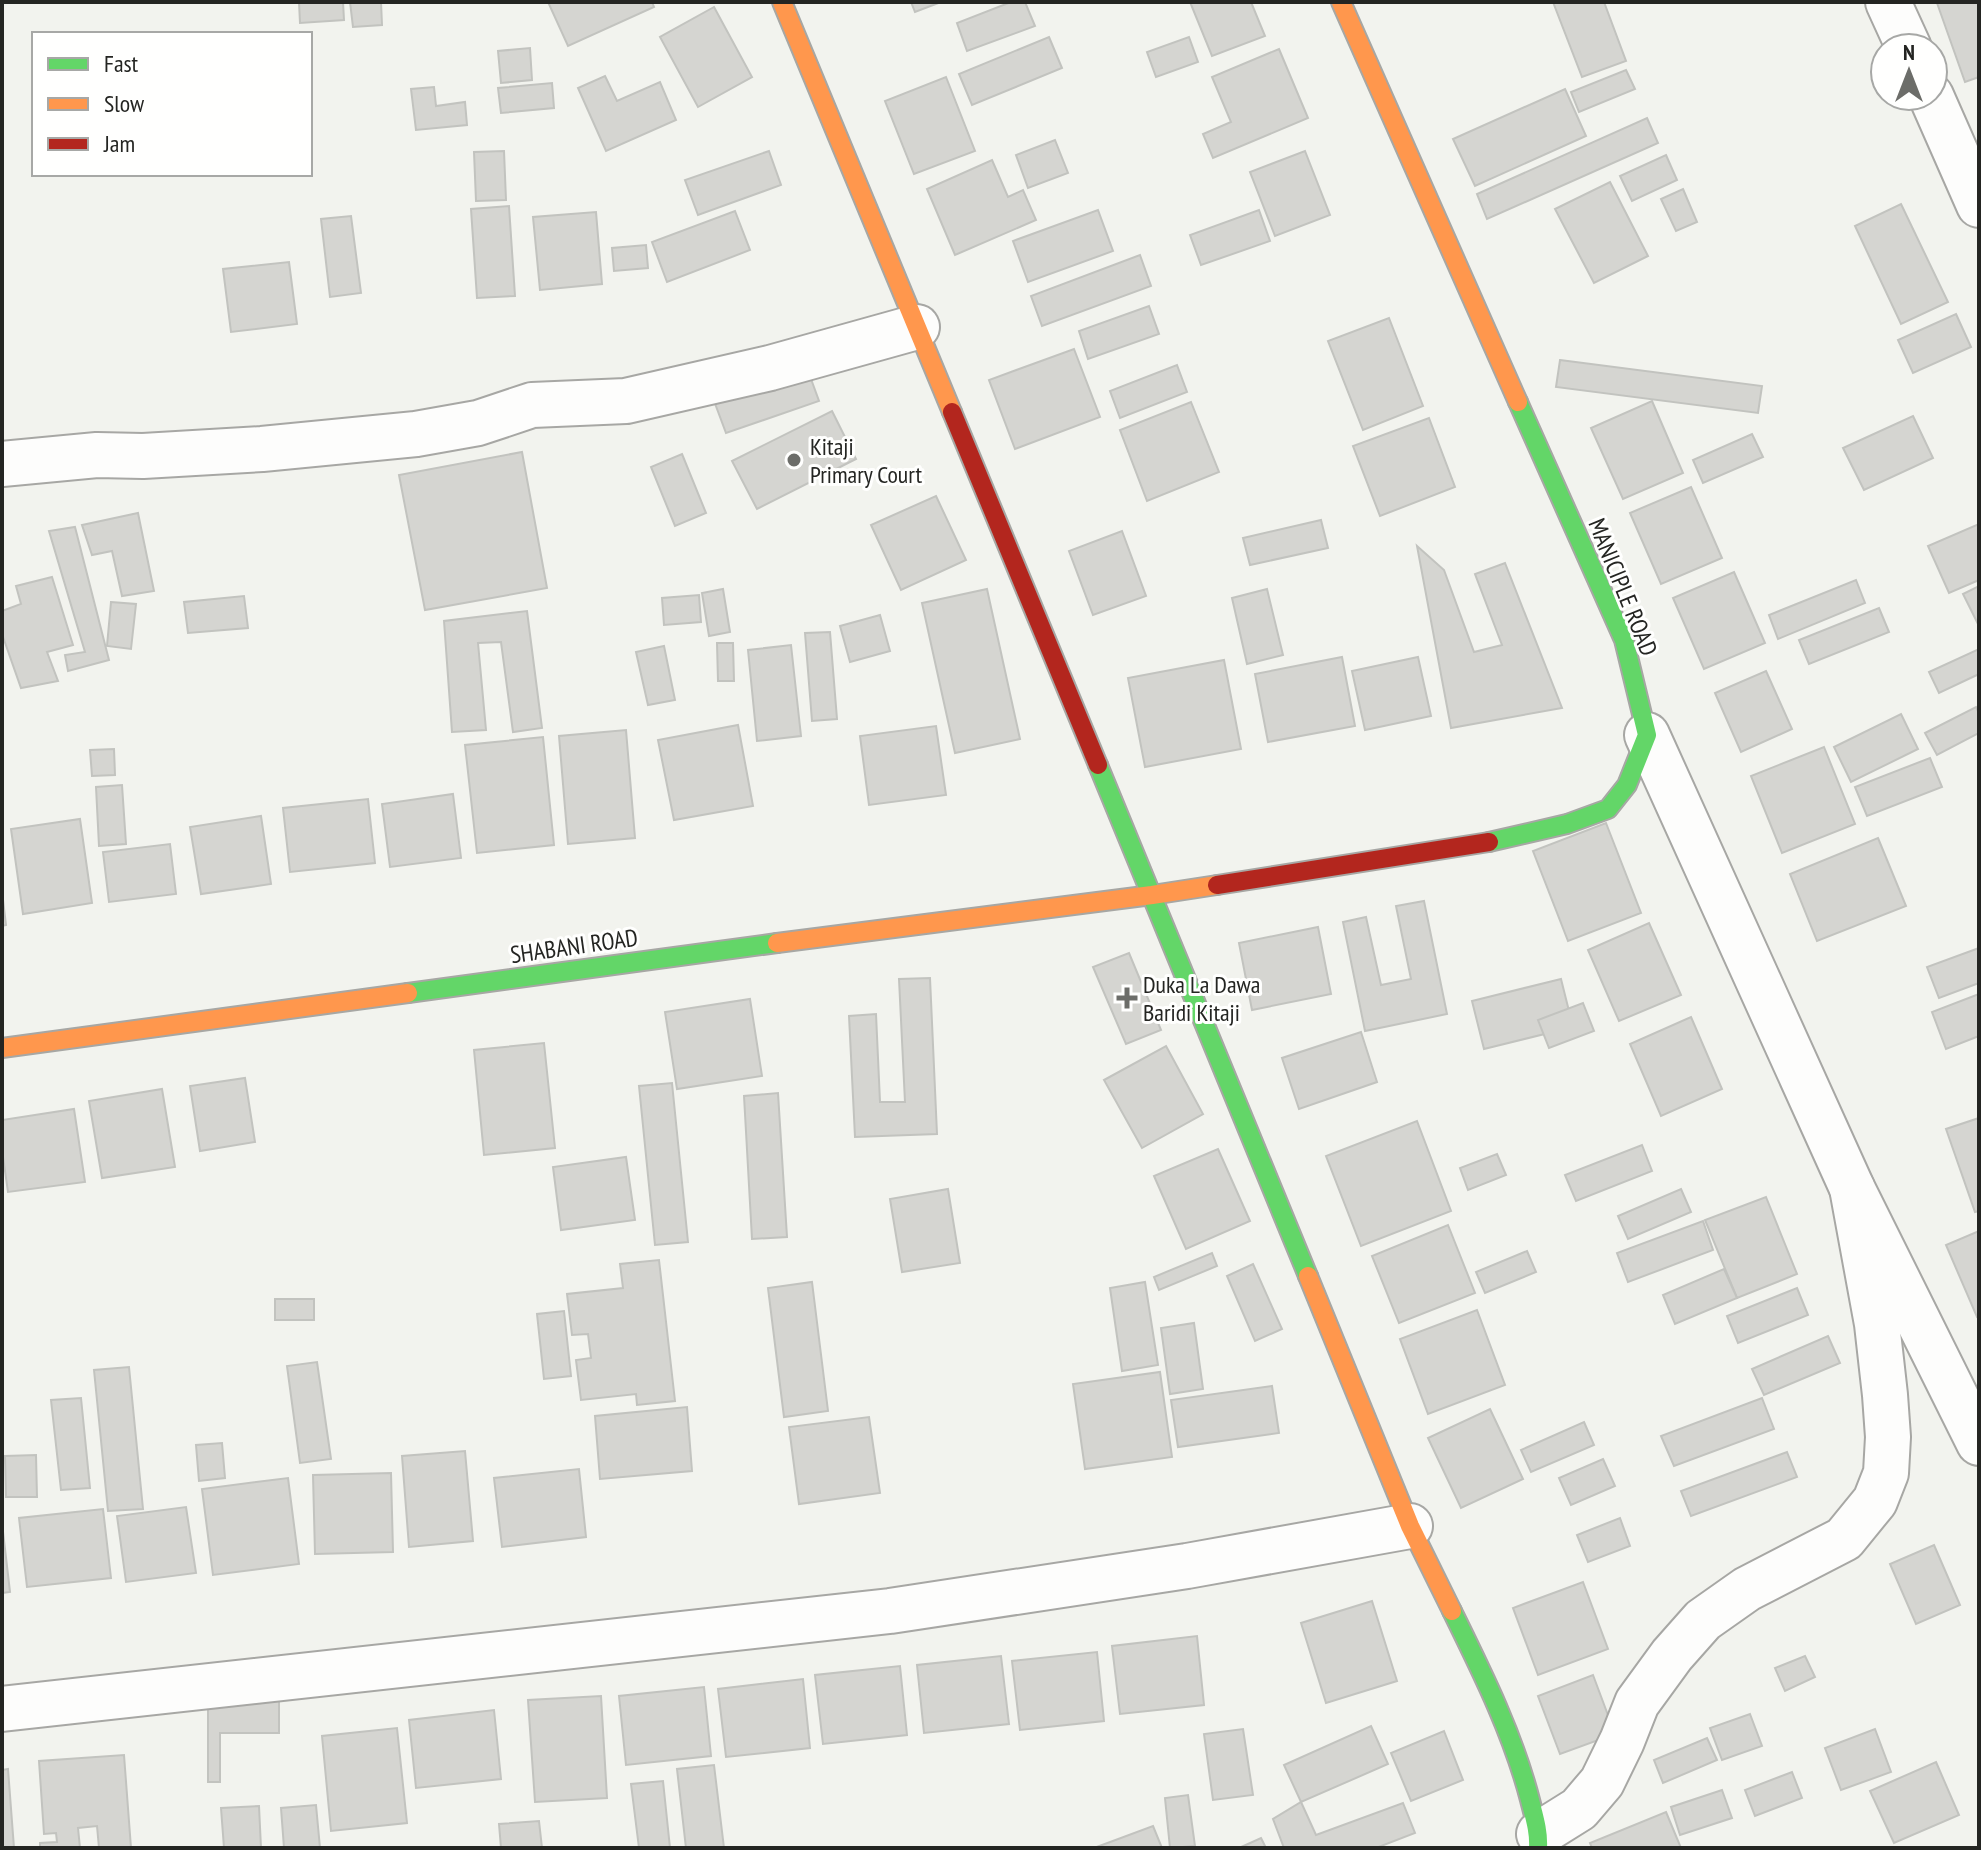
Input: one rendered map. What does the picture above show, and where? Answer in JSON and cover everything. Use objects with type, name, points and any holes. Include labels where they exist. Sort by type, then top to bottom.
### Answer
[{"type":"street","points":[[782,2],[1410,1526],[1488,1684],[1524,1776],[1538,1841],[1579,1809],[1602,1782],[1637,1703],[1672,1655],[1703,1620],[1747,1589],[1844,1539],[1875,1501],[1886,1473],[1888,1437],[1885,1395],[1877,1324],[1852,1188]]},
{"type":"street","name":"MANICIPLE ROAD","points":[[1341,2],[1624,640],[1647,735]]},
{"type":"street","points":[[1888,2],[1902,32]]},
{"type":"street","points":[[1938,112],[1979,205]]},
{"type":"street","points":[[2,464],[97,455],[143,456],[262,449],[416,434],[478,423],[532,405],[626,401],[770,368],[917,327]]},
{"type":"street","points":[[1152,895],[1479,844],[1567,824],[1608,809],[1627,785],[1647,735]]},
{"type":"street","points":[[1647,735],[1852,1188],[1979,1443]]},
{"type":"street","name":"SHABANI ROAD","points":[[2,1048],[1152,895]]},
{"type":"street","points":[[2,1709],[890,1611],[1187,1566],[1410,1526]]},
{"type":"building","points":[[299,2],[343,2],[344,20],[300,23]]},
{"type":"building","points":[[350,2],[381,2],[382,25],[353,27]]},
{"type":"building","points":[[548,2],[652,2],[654,7],[568,46]]},
{"type":"building","points":[[911,2],[941,2],[915,12]]},
{"type":"building","points":[[1011,2],[1025,2],[1035,26],[967,51],[957,23]]},
{"type":"building","points":[[1190,2],[1251,2],[1265,36],[1212,56]]},
{"type":"building","points":[[1553,2],[1604,2],[1626,61],[1582,77]]},
{"type":"building","points":[[1979,2],[1979,77],[1965,82],[1937,3]]},
{"type":"building","points":[[714,7],[752,77],[698,107],[660,37]]},
{"type":"building","points":[[1049,37],[1062,68],[972,105],[959,74]]},
{"type":"building","points":[[1189,37],[1198,62],[1156,77],[1147,52]]},
{"type":"building","points":[[530,48],[532,80],[501,83],[498,51]]},
{"type":"building","points":[[1279,49],[1308,118],[1213,158],[1203,134],[1231,122],[1212,77]]},
{"type":"building","points":[[1626,70],[1635,89],[1579,112],[1571,92]]},
{"type":"building","points":[[605,76],[617,101],[660,82],[676,120],[606,151],[578,88]]},
{"type":"building","points":[[946,77],[975,151],[914,174],[885,101]]},
{"type":"building","points":[[552,83],[554,108],[501,113],[498,88]]},
{"type":"building","points":[[434,87],[436,106],[465,102],[467,125],[416,130],[411,89]]},
{"type":"building","points":[[1565,89],[1586,136],[1475,186],[1453,139]]},
{"type":"building","points":[[1647,118],[1658,143],[1487,219],[1477,194]]},
{"type":"building","points":[[1055,140],[1068,173],[1028,188],[1016,155]]},
{"type":"building","points":[[504,151],[506,200],[476,201],[474,152]]},
{"type":"building","points":[[769,151],[781,185],[698,215],[685,180]]},
{"type":"building","points":[[1305,151],[1330,215],[1275,236],[1250,172]]},
{"type":"building","points":[[1666,155],[1677,180],[1632,201],[1620,176]]},
{"type":"building","points":[[992,160],[1008,197],[1023,190],[1036,220],[955,255],[927,189]]},
{"type":"building","points":[[1610,182],[1648,256],[1594,283],[1555,209]]},
{"type":"building","points":[[1683,189],[1697,222],[1676,231],[1661,199]]},
{"type":"building","points":[[1901,204],[1948,302],[1901,324],[1855,226]]},
{"type":"building","points":[[509,206],[515,296],[477,298],[471,209]]},
{"type":"building","points":[[1098,210],[1113,251],[1028,282],[1013,241]]},
{"type":"building","points":[[1259,210],[1270,241],[1201,265],[1190,235]]},
{"type":"building","points":[[735,211],[750,250],[667,282],[652,242]]},
{"type":"building","points":[[596,212],[602,284],[540,290],[533,217]]},
{"type":"building","points":[[351,216],[361,293],[330,297],[321,219]]},
{"type":"building","points":[[646,245],[648,268],[614,271],[612,248]]},
{"type":"building","points":[[1140,255],[1151,286],[1042,326],[1031,296]]},
{"type":"building","points":[[289,262],[297,324],[231,332],[223,269]]},
{"type":"building","points":[[1149,306],[1159,334],[1088,359],[1079,331]]},
{"type":"building","points":[[1956,314],[1971,347],[1913,373],[1898,340]]},
{"type":"building","points":[[1389,318],[1423,406],[1363,430],[1328,341]]},
{"type":"building","points":[[1074,349],[1100,417],[1015,449],[989,380]]},
{"type":"building","points":[[803,357],[819,401],[726,433],[710,390]]},
{"type":"building","points":[[1560,360],[1762,386],[1758,413],[1556,387]]},
{"type":"building","points":[[1177,365],[1187,392],[1120,418],[1110,391]]},
{"type":"building","points":[[1652,401],[1683,473],[1623,499],[1591,428]]},
{"type":"building","points":[[1191,402],[1219,472],[1147,501],[1120,430]]},
{"type":"building","name":"Kitaji Primary Court","points":[[832,411],[856,459],[757,509],[732,461]]},
{"type":"building","points":[[1913,416],[1933,458],[1864,490],[1843,448]]},
{"type":"building","points":[[1429,418],[1455,487],[1380,516],[1353,446]]},
{"type":"building","points":[[1752,434],[1763,457],[1703,483],[1693,460]]},
{"type":"building","points":[[522,452],[547,588],[425,610],[399,475]]},
{"type":"building","points":[[682,454],[706,513],[675,526],[651,467]]},
{"type":"building","points":[[1691,487],[1722,558],[1661,584],[1630,513]]},
{"type":"building","points":[[936,496],[966,560],[901,590],[871,525]]},
{"type":"building","points":[[138,513],[154,591],[122,596],[112,551],[92,555],[82,525]]},
{"type":"building","points":[[1321,520],[1328,548],[1250,565],[1243,538]]},
{"type":"building","points":[[1979,524],[1979,580],[1949,593],[1928,546]]},
{"type":"building","points":[[75,527],[109,660],[68,671],[65,655],[85,652],[49,531]]},
{"type":"building","points":[[1122,531],[1146,596],[1093,615],[1069,551]]},
{"type":"building","points":[[1417,546],[1444,570],[1474,652],[1502,645],[1475,574],[1505,563],[1562,708],[1451,728]]},
{"type":"building","points":[[1734,572],[1765,643],[1704,669],[1673,598]]},
{"type":"building","points":[[52,577],[73,645],[47,652],[58,681],[21,688],[2,634],[2,611],[21,604],[16,586]]},
{"type":"building","points":[[1856,580],[1865,603],[1778,639],[1769,615]]},
{"type":"building","points":[[1979,586],[1979,626],[1963,594]]},
{"type":"building","points":[[723,589],[730,632],[709,636],[702,593]]},
{"type":"building","points":[[987,589],[1020,739],[955,753],[922,603]]},
{"type":"building","points":[[1267,589],[1283,655],[1247,664],[1232,598]]},
{"type":"building","points":[[699,595],[701,622],[664,625],[662,598]]},
{"type":"building","points":[[244,596],[248,628],[188,633],[184,602]]},
{"type":"building","points":[[111,602],[136,604],[131,649],[107,646]]},
{"type":"building","points":[[1879,608],[1889,632],[1809,664],[1799,640]]},
{"type":"building","points":[[527,611],[542,728],[513,732],[501,642],[478,643],[486,730],[452,732],[444,621]]},
{"type":"building","points":[[880,615],[890,651],[850,662],[840,626]]},
{"type":"building","points":[[830,632],[837,719],[812,721],[805,633]]},
{"type":"building","points":[[717,643],[733,643],[734,681],[718,681]]},
{"type":"building","points":[[791,645],[801,736],[757,741],[748,650]]},
{"type":"building","points":[[664,646],[675,700],[648,705],[636,652]]},
{"type":"building","points":[[1979,649],[1979,674],[1939,693],[1929,672]]},
{"type":"building","points":[[1342,657],[1355,726],[1268,742],[1255,674]]},
{"type":"building","points":[[1418,657],[1431,716],[1365,730],[1352,671]]},
{"type":"building","points":[[1224,660],[1241,749],[1145,767],[1128,678]]},
{"type":"building","points":[[1766,671],[1792,729],[1741,752],[1715,693]]},
{"type":"building","points":[[1976,707],[1979,733],[1937,755],[1925,733]]},
{"type":"building","points":[[1901,714],[1918,749],[1851,782],[1834,747]]},
{"type":"building","points":[[738,725],[753,806],[674,820],[658,740]]},
{"type":"building","points":[[936,726],[946,795],[869,805],[860,736]]},
{"type":"building","points":[[626,730],[635,838],[568,844],[559,736]]},
{"type":"building","points":[[543,737],[554,845],[477,853],[465,745]]},
{"type":"building","points":[[1824,747],[1855,824],[1782,853],[1751,776]]},
{"type":"building","points":[[114,749],[115,775],[92,776],[90,750]]},
{"type":"building","points":[[1930,758],[1942,787],[1867,816],[1855,787]]},
{"type":"building","points":[[122,785],[126,844],[99,846],[96,787]]},
{"type":"building","points":[[453,794],[461,858],[390,867],[382,804]]},
{"type":"building","points":[[368,799],[375,863],[290,872],[283,808]]},
{"type":"building","points":[[261,816],[271,884],[201,894],[190,827]]},
{"type":"building","points":[[80,819],[92,903],[23,914],[11,829]]},
{"type":"building","points":[[1606,823],[1641,913],[1568,941],[1533,851]]},
{"type":"building","points":[[1878,838],[1906,906],[1817,941],[1790,874]]},
{"type":"building","points":[[170,844],[176,894],[109,902],[103,852]]},
{"type":"building","points":[[2,891],[6,925],[2,926]]},
{"type":"building","points":[[1424,901],[1447,1014],[1365,1031],[1343,922],[1366,917],[1381,985],[1411,979],[1396,906]]},
{"type":"building","points":[[1649,923],[1681,995],[1619,1021],[1588,950]]},
{"type":"building","points":[[1318,927],[1331,994],[1252,1010],[1239,943]]},
{"type":"building","points":[[1979,948],[1979,983],[1939,998],[1927,967]]},
{"type":"building","name":"Duka La Dawa Baridi Kitaji","points":[[1129,953],[1161,1030],[1126,1044],[1093,967]]},
{"type":"building","points":[[930,978],[937,1134],[855,1137],[849,1016],[876,1014],[880,1102],[905,1102],[899,979]]},
{"type":"building","points":[[1561,979],[1573,1027],[1484,1049],[1472,1001]]},
{"type":"building","points":[[1979,994],[1979,1036],[1946,1049],[1932,1012]]},
{"type":"building","points":[[750,999],[762,1076],[677,1089],[665,1012]]},
{"type":"building","points":[[1583,1003],[1594,1031],[1549,1048],[1538,1020]]},
{"type":"building","points":[[1691,1017],[1722,1089],[1661,1116],[1630,1044]]},
{"type":"building","points":[[1361,1032],[1377,1082],[1299,1109],[1282,1058]]},
{"type":"building","points":[[544,1043],[555,1148],[484,1155],[474,1050]]},
{"type":"building","points":[[1166,1046],[1203,1114],[1142,1148],[1104,1080]]},
{"type":"building","points":[[245,1078],[255,1142],[200,1151],[190,1086]]},
{"type":"building","points":[[672,1083],[688,1242],[655,1245],[639,1086]]},
{"type":"building","points":[[162,1089],[175,1167],[102,1178],[89,1101]]},
{"type":"building","points":[[778,1093],[787,1237],[752,1239],[744,1096]]},
{"type":"building","points":[[74,1109],[85,1182],[8,1192],[2,1150],[2,1120]]},
{"type":"building","points":[[1979,1118],[1979,1211],[1975,1212],[1946,1129]]},
{"type":"building","points":[[1417,1121],[1451,1211],[1361,1246],[1326,1156]]},
{"type":"building","points":[[1642,1145],[1652,1171],[1576,1201],[1565,1175]]},
{"type":"building","points":[[1218,1149],[1250,1221],[1186,1249],[1154,1176]]},
{"type":"building","points":[[1497,1154],[1506,1175],[1468,1190],[1460,1168]]},
{"type":"building","points":[[626,1157],[635,1220],[561,1230],[553,1167]]},
{"type":"building","points":[[948,1189],[960,1263],[902,1272],[890,1199]]},
{"type":"building","points":[[1681,1189],[1691,1212],[1628,1239],[1618,1216]]},
{"type":"building","points":[[1766,1197],[1797,1274],[1737,1298],[1705,1220]]},
{"type":"building","points":[[1703,1221],[1713,1250],[1628,1282],[1617,1253]]},
{"type":"building","points":[[1448,1225],[1475,1293],[1399,1323],[1372,1256]]},
{"type":"building","points":[[1979,1231],[1979,1316],[1977,1317],[1946,1245]]},
{"type":"building","points":[[1527,1251],[1536,1272],[1485,1293],[1476,1272]]},
{"type":"building","points":[[1212,1253],[1217,1266],[1159,1290],[1154,1277]]},
{"type":"building","points":[[659,1260],[675,1401],[637,1405],[636,1394],[581,1400],[576,1360],[591,1358],[588,1334],[572,1335],[567,1294],[623,1288],[620,1264]]},
{"type":"building","points":[[1253,1264],[1282,1329],[1255,1341],[1227,1276]]},
{"type":"building","points":[[1724,1269],[1737,1298],[1675,1324],[1663,1295]]},
{"type":"building","points":[[812,1282],[828,1411],[784,1417],[768,1288]]},
{"type":"building","points":[[1145,1282],[1158,1365],[1122,1371],[1110,1288]]},
{"type":"building","points":[[1797,1288],[1808,1315],[1738,1343],[1727,1316]]},
{"type":"building","points":[[275,1299],[314,1299],[314,1320],[275,1320]]},
{"type":"building","points":[[1477,1310],[1505,1385],[1428,1414],[1400,1339]]},
{"type":"building","points":[[564,1311],[571,1376],[544,1379],[537,1314]]},
{"type":"building","points":[[1194,1323],[1203,1389],[1170,1394],[1161,1328]]},
{"type":"building","points":[[1828,1336],[1840,1363],[1764,1395],[1752,1369]]},
{"type":"building","points":[[317,1362],[331,1459],[300,1463],[287,1366]]},
{"type":"building","points":[[129,1367],[143,1509],[108,1511],[94,1370]]},
{"type":"building","points":[[1160,1372],[1172,1457],[1085,1469],[1073,1384]]},
{"type":"building","points":[[1272,1386],[1279,1433],[1178,1447],[1171,1400]]},
{"type":"building","points":[[81,1398],[90,1488],[61,1490],[51,1400]]},
{"type":"building","points":[[1762,1398],[1774,1429],[1674,1466],[1661,1436]]},
{"type":"building","points":[[687,1407],[692,1471],[600,1479],[595,1416]]},
{"type":"building","points":[[1490,1409],[1523,1479],[1461,1508],[1428,1438]]},
{"type":"building","points":[[869,1417],[880,1493],[799,1504],[789,1427]]},
{"type":"building","points":[[1584,1422],[1594,1445],[1531,1472],[1521,1450]]},
{"type":"building","points":[[222,1443],[225,1478],[199,1481],[196,1445]]},
{"type":"building","points":[[465,1451],[473,1541],[409,1547],[402,1456]]},
{"type":"building","points":[[1787,1452],[1797,1477],[1691,1516],[1681,1491]]},
{"type":"building","points":[[36,1455],[37,1497],[6,1497],[5,1456]]},
{"type":"building","points":[[1603,1459],[1615,1486],[1571,1505],[1559,1478]]},
{"type":"building","points":[[579,1469],[586,1537],[502,1547],[494,1478]]},
{"type":"building","points":[[391,1473],[393,1552],[315,1554],[313,1475]]},
{"type":"building","points":[[288,1478],[299,1564],[213,1575],[202,1489]]},
{"type":"building","points":[[186,1507],[196,1573],[126,1582],[117,1516]]},
{"type":"building","points":[[103,1509],[111,1578],[27,1587],[19,1518]]},
{"type":"building","points":[[1620,1518],[1630,1546],[1588,1562],[1577,1535]]},
{"type":"building","points":[[2,1523],[10,1592],[2,1593]]},
{"type":"building","points":[[1934,1545],[1960,1605],[1916,1624],[1890,1564]]},
{"type":"building","points":[[1583,1582],[1608,1649],[1538,1675],[1513,1608]]},
{"type":"building","points":[[1372,1601],[1397,1681],[1326,1703],[1301,1623]]},
{"type":"building","points":[[1197,1636],[1204,1705],[1120,1714],[1112,1646]]},
{"type":"building","points":[[1097,1652],[1104,1721],[1020,1730],[1012,1661]]},
{"type":"building","points":[[1001,1656],[1009,1724],[924,1733],[917,1665]]},
{"type":"building","points":[[1805,1656],[1815,1677],[1785,1691],[1775,1668]]},
{"type":"building","points":[[900,1666],[907,1735],[823,1744],[815,1675]]},
{"type":"building","points":[[1593,1675],[1615,1734],[1560,1754],[1538,1696]]},
{"type":"building","points":[[279,1677],[279,1733],[220,1733],[220,1782],[208,1782],[208,1708]]},
{"type":"building","points":[[803,1679],[810,1748],[726,1757],[718,1689]]},
{"type":"building","points":[[704,1687],[711,1756],[626,1765],[619,1696]]},
{"type":"building","points":[[601,1696],[607,1798],[535,1802],[528,1700]]},
{"type":"building","points":[[494,1710],[501,1779],[416,1788],[409,1720]]},
{"type":"building","points":[[1750,1714],[1762,1746],[1722,1760],[1710,1728]]},
{"type":"building","points":[[1371,1726],[1388,1764],[1301,1802],[1284,1765]]},
{"type":"building","points":[[397,1728],[407,1823],[331,1831],[322,1736]]},
{"type":"building","points":[[1243,1729],[1253,1795],[1213,1800],[1204,1734]]},
{"type":"building","points":[[1875,1729],[1891,1772],[1841,1790],[1825,1748]]},
{"type":"building","points":[[1444,1731],[1463,1780],[1411,1801],[1391,1753]]},
{"type":"building","points":[[1707,1738],[1717,1760],[1663,1783],[1654,1760]]},
{"type":"building","points":[[124,1755],[131,1848],[99,1848],[97,1826],[78,1828],[80,1848],[40,1848],[40,1843],[57,1842],[56,1833],[44,1834],[39,1761]]},
{"type":"building","points":[[1936,1762],[1959,1815],[1894,1843],[1870,1791]]},
{"type":"building","points":[[714,1765],[724,1848],[686,1848],[677,1769]]},
{"type":"building","points":[[8,1769],[14,1848],[2,1848],[2,1770]]},
{"type":"building","points":[[1792,1772],[1802,1798],[1755,1816],[1745,1790]]},
{"type":"building","points":[[663,1781],[670,1848],[639,1848],[631,1784]]},
{"type":"building","points":[[1722,1790],[1732,1818],[1680,1835],[1671,1807]]},
{"type":"building","points":[[1188,1795],[1195,1846],[1170,1848],[1165,1798]]},
{"type":"building","points":[[1301,1802],[1316,1835],[1403,1803],[1415,1833],[1376,1848],[1284,1848],[1273,1819]]},
{"type":"building","points":[[316,1805],[320,1848],[284,1848],[281,1808]]},
{"type":"building","points":[[259,1806],[261,1848],[224,1848],[221,1808]]},
{"type":"building","points":[[1666,1812],[1681,1848],[1592,1848],[1590,1843]]},
{"type":"building","points":[[539,1821],[542,1848],[501,1848],[499,1824]]},
{"type":"building","points":[[1153,1826],[1162,1848],[1094,1848]]},
{"type":"building","points":[[1261,1838],[1266,1848],[1239,1848]]},
{"type":"traffic: fast","points":[[1489,842],[1567,824],[1608,809],[1627,785],[1647,735],[1624,640],[1518,402]]},
{"type":"traffic: fast","points":[[1098,765],[1308,1276]]},
{"type":"traffic: fast","points":[[408,993],[777,943]]},
{"type":"traffic: fast","points":[[1452,1611],[1515,1751],[1535,1818],[1538,1848]]},
{"type":"traffic: slow","points":[[782,2],[952,412]]},
{"type":"traffic: slow","points":[[1341,2],[1518,402]]},
{"type":"traffic: slow","points":[[777,943],[1217,885]]},
{"type":"traffic: slow","points":[[2,1048],[408,993]]},
{"type":"traffic: slow","points":[[1308,1276],[1410,1526],[1452,1611]]},
{"type":"traffic: jam","points":[[952,412],[1098,765]]},
{"type":"traffic: jam","points":[[1217,885],[1489,842]]},
{"type":"place","name":"Kitaji Primary Court","points":[[794,460]]},
{"type":"place","name":"Duka La Dawa Baridi Kitaji","points":[[1127,998]]}]
